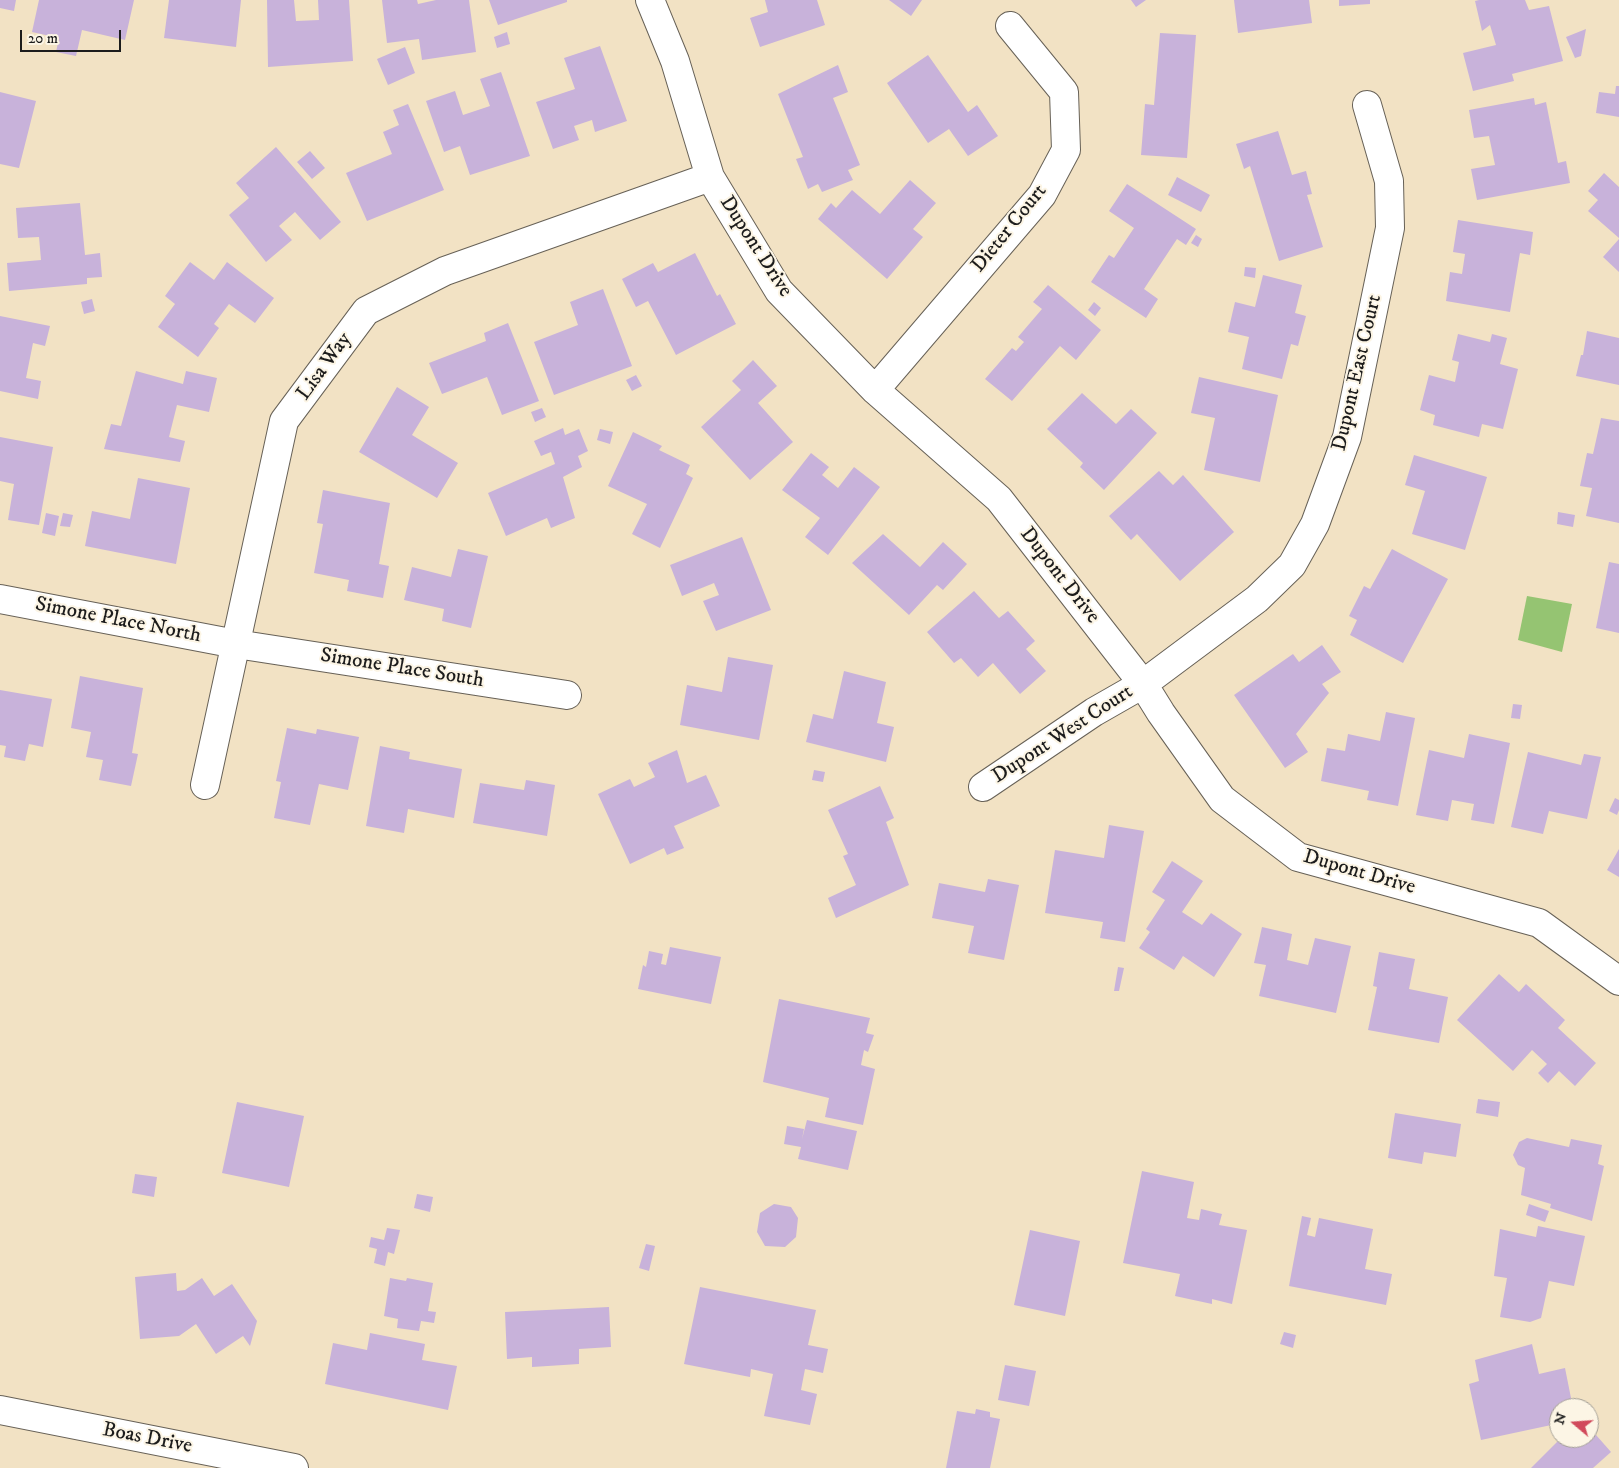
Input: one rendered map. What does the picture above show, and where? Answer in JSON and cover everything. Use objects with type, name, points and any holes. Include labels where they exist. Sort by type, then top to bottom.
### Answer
[{"type":"street","name":"Dupont Drive","points":[[650,0],[675,61],[710,177],[779,291],[875,390],[999,499],[1143,684],[1161,713],[1222,799],[1298,857],[1539,923],[1619,981]]},
{"type":"street","name":"Dieter Court","points":[[875,390],[1042,195],[1066,150],[1064,92],[1010,26]]},
{"type":"street","name":"Dupont East Court","points":[[1143,684],[1256,599],[1292,565],[1315,524],[1347,437],[1390,228],[1389,181],[1367,105]]},
{"type":"street","name":"Lisa Way","points":[[205,785],[284,422],[366,311],[445,271],[710,177]]},
{"type":"street","name":"Simone Place North","points":[[0,598],[236,644]]},
{"type":"street","name":"Simone Place South","points":[[236,644],[567,695]]},
{"type":"street","name":"Dupont West Court","points":[[983,787],[1094,712],[1143,684]]},
{"type":"street","name":"Boas Drive","points":[[0,1410],[294,1468]]},
{"type":"green space","points":[[1527,596],[1572,604],[1562,652],[1518,640]]},
{"type":"building","points":[[0,0],[16,0],[14,11],[0,8]]},
{"type":"building","points":[[39,0],[134,0],[125,40],[82,30],[76,56],[56,52],[59,38],[32,32]]},
{"type":"building","points":[[169,0],[241,0],[236,47],[164,38]]},
{"type":"building","points":[[267,0],[294,0],[296,21],[319,20],[318,0],[349,0],[353,61],[268,67]]},
{"type":"building","points":[[382,0],[417,0],[418,4],[436,0],[469,0],[476,52],[422,60],[419,39],[387,43]]},
{"type":"building","points":[[489,0],[567,0],[567,2],[498,25]]},
{"type":"building","points":[[765,0],[817,0],[825,25],[760,47],[750,18],[768,12]]},
{"type":"building","points":[[889,0],[922,0],[911,16]]},
{"type":"building","points":[[1131,0],[1146,0],[1136,7]]},
{"type":"building","points":[[1234,0],[1309,0],[1312,23],[1238,33]]},
{"type":"building","points":[[1339,0],[1370,0],[1370,4],[1339,6]]},
{"type":"building","points":[[1525,0],[1529,10],[1549,6],[1563,61],[1512,74],[1514,81],[1473,91],[1463,53],[1496,45],[1490,25],[1482,31],[1475,1]]},
{"type":"building","points":[[1586,29],[1581,56],[1575,58],[1566,37]]},
{"type":"building","points":[[507,32],[510,44],[497,48],[494,37]]},
{"type":"building","points":[[1160,33],[1196,35],[1187,158],[1141,155],[1145,104],[1154,105]]},
{"type":"building","points":[[600,46],[627,121],[595,132],[592,120],[574,126],[579,140],[553,149],[536,102],[575,89],[564,58]]},
{"type":"building","points":[[405,47],[415,73],[388,85],[377,59]]},
{"type":"building","points":[[928,55],[968,112],[977,105],[998,136],[968,156],[949,129],[928,143],[887,83]]},
{"type":"building","points":[[838,65],[848,92],[833,98],[860,165],[848,170],[853,180],[822,192],[818,184],[808,189],[796,159],[803,157],[778,94]]},
{"type":"building","points":[[501,72],[530,156],[470,175],[460,146],[444,152],[426,101],[455,91],[463,115],[490,106],[480,79]]},
{"type":"building","points":[[1616,86],[1619,86],[1619,117],[1596,113],[1599,92],[1615,94]]},
{"type":"building","points":[[0,92],[36,101],[19,168],[0,164]]},
{"type":"building","points":[[1534,98],[1535,105],[1546,102],[1558,163],[1566,161],[1570,183],[1477,200],[1471,169],[1495,165],[1489,136],[1474,138],[1469,110]]},
{"type":"building","points":[[408,104],[444,190],[367,221],[346,173],[392,154],[383,132],[399,125],[393,110]]},
{"type":"building","points":[[1278,131],[1292,175],[1306,171],[1312,194],[1307,195],[1323,247],[1279,261],[1250,166],[1244,169],[1236,144]]},
{"type":"building","points":[[276,147],[341,222],[320,240],[295,212],[279,226],[292,240],[266,262],[229,215],[249,198],[236,183]]},
{"type":"building","points":[[310,151],[325,168],[312,179],[297,162]]},
{"type":"building","points":[[1604,173],[1619,187],[1619,238],[1588,211],[1598,200],[1588,191]]},
{"type":"building","points":[[1177,177],[1210,195],[1201,212],[1168,195]]},
{"type":"building","points":[[910,180],[936,203],[913,229],[923,237],[887,279],[818,219],[831,203],[836,208],[852,190],[880,214]]},
{"type":"building","points":[[1127,184],[1196,229],[1186,245],[1177,239],[1144,289],[1158,299],[1146,318],[1091,282],[1109,255],[1114,258],[1134,228],[1109,211]]},
{"type":"building","points":[[80,203],[85,255],[100,253],[102,277],[87,278],[87,284],[9,291],[7,263],[41,260],[39,237],[18,238],[16,208]]},
{"type":"building","points":[[1458,220],[1533,232],[1530,255],[1520,253],[1510,312],[1446,301],[1450,272],[1462,274],[1465,254],[1453,252]]},
{"type":"building","points":[[1196,235],[1202,239],[1198,247],[1191,243]]},
{"type":"building","points":[[1619,239],[1619,272],[1603,257]]},
{"type":"building","points":[[695,253],[717,296],[720,294],[736,324],[676,355],[648,301],[636,307],[622,279],[653,263],[658,272]]},
{"type":"building","points":[[190,262],[214,280],[227,262],[274,298],[255,323],[229,304],[214,324],[219,328],[198,357],[158,327],[175,304],[165,296]]},
{"type":"building","points":[[1245,267],[1256,268],[1255,278],[1244,276]]},
{"type":"building","points":[[1263,275],[1302,285],[1295,313],[1306,316],[1298,346],[1291,344],[1282,379],[1242,369],[1249,337],[1228,332],[1235,302],[1255,307]]},
{"type":"building","points":[[1048,285],[1101,330],[1076,360],[1060,346],[1012,401],[985,379],[1012,348],[1016,351],[1024,342],[1018,337],[1042,309],[1033,302]]},
{"type":"building","points":[[603,289],[632,366],[554,395],[534,342],[578,325],[570,302]]},
{"type":"building","points":[[92,299],[95,311],[84,314],[81,302]]},
{"type":"building","points":[[1094,302],[1101,308],[1095,316],[1088,310]]},
{"type":"building","points":[[0,316],[50,326],[45,346],[33,343],[26,378],[41,381],[38,399],[0,391]]},
{"type":"building","points":[[508,323],[539,401],[502,415],[487,377],[442,394],[429,363],[486,341],[484,333]]},
{"type":"building","points":[[1587,331],[1619,338],[1619,385],[1576,376],[1581,355],[1583,355]]},
{"type":"building","points":[[1458,334],[1490,342],[1492,334],[1507,338],[1500,364],[1518,369],[1503,429],[1482,424],[1479,437],[1433,425],[1435,415],[1420,410],[1429,375],[1455,382],[1459,362],[1452,360]]},
{"type":"building","points":[[753,360],[777,386],[758,403],[793,442],[750,480],[701,427],[741,390],[732,381]]},
{"type":"building","points":[[136,371],[183,384],[186,371],[217,378],[209,412],[177,405],[169,437],[185,441],[180,462],[104,449],[111,424],[121,426]]},
{"type":"building","points":[[636,375],[642,386],[632,391],[626,380]]},
{"type":"building","points":[[1199,377],[1278,395],[1260,482],[1204,470],[1215,418],[1191,413]]},
{"type":"building","points":[[397,387],[429,407],[412,435],[458,463],[437,498],[359,452]]},
{"type":"building","points":[[1082,393],[1116,424],[1131,409],[1157,433],[1104,490],[1080,467],[1083,463],[1047,429]]},
{"type":"building","points":[[542,408],[546,417],[535,422],[531,412]]},
{"type":"building","points":[[1601,418],[1619,421],[1619,523],[1586,516],[1592,488],[1580,486],[1587,453],[1593,454]]},
{"type":"building","points":[[563,428],[565,435],[579,429],[588,451],[578,456],[582,467],[563,477],[575,518],[551,528],[547,518],[506,536],[488,493],[555,464],[551,452],[541,456],[534,441]]},
{"type":"building","points":[[600,429],[613,432],[610,444],[597,440]]},
{"type":"building","points":[[633,432],[662,446],[659,450],[690,465],[686,474],[693,478],[660,548],[632,534],[647,504],[608,486]]},
{"type":"building","points":[[0,437],[53,447],[39,525],[8,520],[14,484],[0,481]]},
{"type":"building","points":[[811,453],[829,467],[822,475],[838,488],[854,467],[880,487],[828,555],[805,537],[820,518],[782,490]]},
{"type":"building","points":[[1414,455],[1487,477],[1465,550],[1412,534],[1425,491],[1405,485]]},
{"type":"building","points":[[1159,471],[1173,485],[1183,475],[1234,532],[1180,581],[1137,534],[1131,540],[1109,516]]},
{"type":"building","points":[[138,478],[190,488],[176,564],[85,546],[92,511],[130,519]]},
{"type":"building","points":[[323,490],[390,503],[379,564],[389,566],[383,598],[347,591],[349,580],[314,573],[323,524],[317,523]]},
{"type":"building","points":[[1558,512],[1575,515],[1573,527],[1557,524]]},
{"type":"building","points":[[46,513],[59,516],[55,536],[42,533]]},
{"type":"building","points":[[63,513],[73,515],[70,527],[60,526]]},
{"type":"building","points":[[883,534],[920,567],[943,542],[967,564],[943,590],[937,585],[909,615],[852,563]]},
{"type":"building","points":[[742,537],[771,610],[716,631],[703,601],[719,595],[714,583],[682,596],[670,565]]},
{"type":"building","points":[[458,549],[488,556],[471,628],[442,621],[444,609],[404,600],[412,567],[451,577]]},
{"type":"building","points":[[1392,549],[1448,579],[1403,663],[1350,635],[1357,620],[1349,616],[1364,586],[1370,589]]},
{"type":"building","points":[[1609,562],[1619,564],[1619,633],[1596,628]]},
{"type":"building","points":[[974,591],[999,618],[1008,611],[1035,641],[1026,649],[1046,671],[1020,694],[993,663],[978,677],[961,658],[954,663],[927,632]]},
{"type":"building","points":[[1322,645],[1341,672],[1322,684],[1329,693],[1296,734],[1308,752],[1285,768],[1234,695],[1293,654],[1299,662]]},
{"type":"building","points":[[728,657],[773,665],[759,740],[680,725],[687,685],[722,692]]},
{"type":"building","points":[[844,671],[886,682],[877,723],[894,727],[886,762],[806,742],[813,714],[833,719]]},
{"type":"building","points":[[80,676],[143,688],[132,753],[138,754],[131,786],[99,780],[103,760],[86,757],[91,732],[71,728]]},
{"type":"building","points":[[0,690],[52,699],[43,747],[29,744],[25,761],[4,757],[6,746],[0,745]]},
{"type":"building","points":[[1513,704],[1522,705],[1520,719],[1511,718]]},
{"type":"building","points":[[1386,712],[1415,718],[1398,806],[1367,800],[1369,791],[1321,781],[1327,748],[1345,751],[1348,734],[1380,741]]},
{"type":"building","points":[[287,728],[316,734],[317,729],[359,737],[348,790],[319,784],[310,825],[274,818],[281,782],[276,781]]},
{"type":"building","points":[[1469,734],[1510,743],[1494,824],[1471,820],[1474,804],[1452,800],[1448,821],[1416,815],[1429,750],[1464,758]]},
{"type":"building","points":[[380,746],[410,752],[409,759],[462,769],[454,818],[408,809],[404,833],[366,826]]},
{"type":"building","points":[[677,750],[687,783],[706,775],[720,806],[674,826],[684,848],[667,855],[664,848],[630,864],[598,794],[630,779],[634,787],[655,777],[648,763]]},
{"type":"building","points":[[1528,752],[1581,765],[1584,754],[1601,757],[1587,819],[1549,811],[1543,834],[1511,827]]},
{"type":"building","points":[[814,770],[825,772],[823,782],[812,780]]},
{"type":"building","points":[[526,780],[555,785],[547,836],[473,823],[480,783],[524,790]]},
{"type":"building","points":[[880,786],[894,818],[886,822],[909,885],[836,918],[828,898],[856,885],[843,856],[848,854],[828,810]]},
{"type":"building","points":[[1615,798],[1619,800],[1617,815],[1609,811]]},
{"type":"building","points":[[1109,825],[1144,831],[1125,942],[1100,938],[1103,922],[1045,913],[1055,850],[1104,858]]},
{"type":"building","points":[[1619,849],[1619,877],[1607,870]]},
{"type":"building","points":[[1172,861],[1203,881],[1182,912],[1202,925],[1211,913],[1242,934],[1214,977],[1183,956],[1174,970],[1139,948],[1150,932],[1146,929],[1165,900],[1152,892]]},
{"type":"building","points":[[988,879],[1019,885],[1004,960],[968,953],[974,926],[932,918],[939,883],[985,892]]},
{"type":"building","points":[[1262,927],[1292,934],[1287,960],[1308,965],[1315,938],[1351,946],[1336,1013],[1259,996],[1266,965],[1254,963]]},
{"type":"building","points":[[670,947],[721,957],[711,1004],[638,989],[643,965],[646,967],[649,951],[663,954],[661,964],[666,965]]},
{"type":"building","points":[[1379,952],[1415,959],[1409,989],[1448,997],[1439,1043],[1368,1030],[1377,987],[1373,986]]},
{"type":"building","points":[[1118,967],[1124,968],[1119,991],[1114,991]]},
{"type":"building","points":[[1499,974],[1519,992],[1526,984],[1565,1020],[1558,1028],[1596,1063],[1575,1086],[1559,1071],[1548,1083],[1538,1073],[1547,1064],[1532,1050],[1513,1071],[1457,1020]]},
{"type":"building","points":[[779,999],[870,1018],[866,1033],[874,1035],[868,1052],[864,1050],[861,1065],[875,1069],[863,1125],[825,1117],[829,1098],[763,1082]]},
{"type":"building","points":[[1478,1099],[1500,1102],[1498,1117],[1476,1113]]},
{"type":"building","points":[[237,1102],[304,1116],[289,1187],[222,1173]]},
{"type":"building","points":[[1395,1113],[1461,1124],[1456,1157],[1424,1152],[1422,1164],[1388,1158]]},
{"type":"building","points":[[807,1120],[857,1131],[848,1170],[798,1159],[801,1147],[784,1144],[787,1126],[804,1129],[802,1139]]},
{"type":"building","points":[[1527,1138],[1569,1147],[1571,1139],[1602,1145],[1598,1164],[1604,1166],[1592,1221],[1550,1208],[1551,1204],[1521,1195],[1525,1168],[1518,1165],[1513,1155],[1519,1142]]},
{"type":"building","points":[[1142,1171],[1194,1182],[1187,1218],[1199,1220],[1201,1209],[1222,1214],[1219,1225],[1247,1230],[1232,1304],[1212,1299],[1212,1304],[1175,1296],[1180,1274],[1123,1263]]},
{"type":"building","points":[[135,1174],[157,1177],[154,1197],[132,1193]]},
{"type":"building","points":[[417,1194],[433,1197],[430,1212],[414,1208]]},
{"type":"building","points":[[774,1204],[791,1207],[798,1218],[796,1237],[785,1247],[765,1246],[757,1232],[760,1213]]},
{"type":"building","points":[[1529,1204],[1549,1211],[1545,1222],[1526,1215]]},
{"type":"building","points":[[1302,1216],[1311,1218],[1307,1235],[1315,1237],[1319,1218],[1373,1229],[1365,1269],[1392,1274],[1386,1305],[1289,1286]]},
{"type":"building","points":[[1538,1226],[1585,1236],[1574,1286],[1549,1281],[1541,1318],[1530,1322],[1500,1317],[1507,1278],[1494,1276],[1500,1229],[1536,1237]]},
{"type":"building","points":[[387,1228],[400,1230],[394,1254],[388,1252],[385,1266],[374,1263],[377,1249],[369,1247],[371,1237],[384,1240]]},
{"type":"building","points":[[1030,1230],[1080,1241],[1065,1316],[1014,1305]]},
{"type":"building","points":[[646,1244],[655,1246],[649,1271],[639,1268]]},
{"type":"building","points":[[176,1273],[177,1291],[185,1290],[202,1278],[214,1296],[232,1284],[257,1321],[250,1346],[243,1336],[216,1354],[196,1324],[179,1336],[140,1339],[135,1277]]},
{"type":"building","points":[[390,1278],[406,1281],[407,1278],[433,1283],[428,1311],[436,1312],[434,1323],[421,1321],[419,1331],[397,1328],[398,1319],[384,1316]]},
{"type":"building","points":[[700,1287],[816,1310],[808,1345],[828,1349],[823,1373],[805,1369],[801,1390],[817,1394],[810,1425],[764,1416],[773,1374],[751,1369],[750,1377],[684,1364]]},
{"type":"building","points":[[609,1307],[611,1347],[579,1349],[579,1364],[532,1367],[532,1357],[507,1359],[505,1312]]},
{"type":"building","points":[[1284,1332],[1296,1335],[1293,1348],[1280,1344]]},
{"type":"building","points":[[370,1333],[425,1344],[422,1360],[457,1366],[448,1410],[325,1384],[333,1343],[367,1350]]},
{"type":"building","points":[[1532,1344],[1539,1374],[1565,1368],[1571,1398],[1549,1398],[1549,1425],[1481,1440],[1469,1384],[1479,1381],[1475,1360]]},
{"type":"building","points":[[1005,1365],[1036,1371],[1029,1406],[998,1400]]},
{"type":"building","points":[[976,1409],[990,1412],[990,1417],[1000,1419],[990,1468],[946,1468],[957,1411],[975,1414]]},
{"type":"building","points":[[1599,1438],[1611,1452],[1593,1468],[1531,1468],[1551,1448],[1599,1448]]}]
